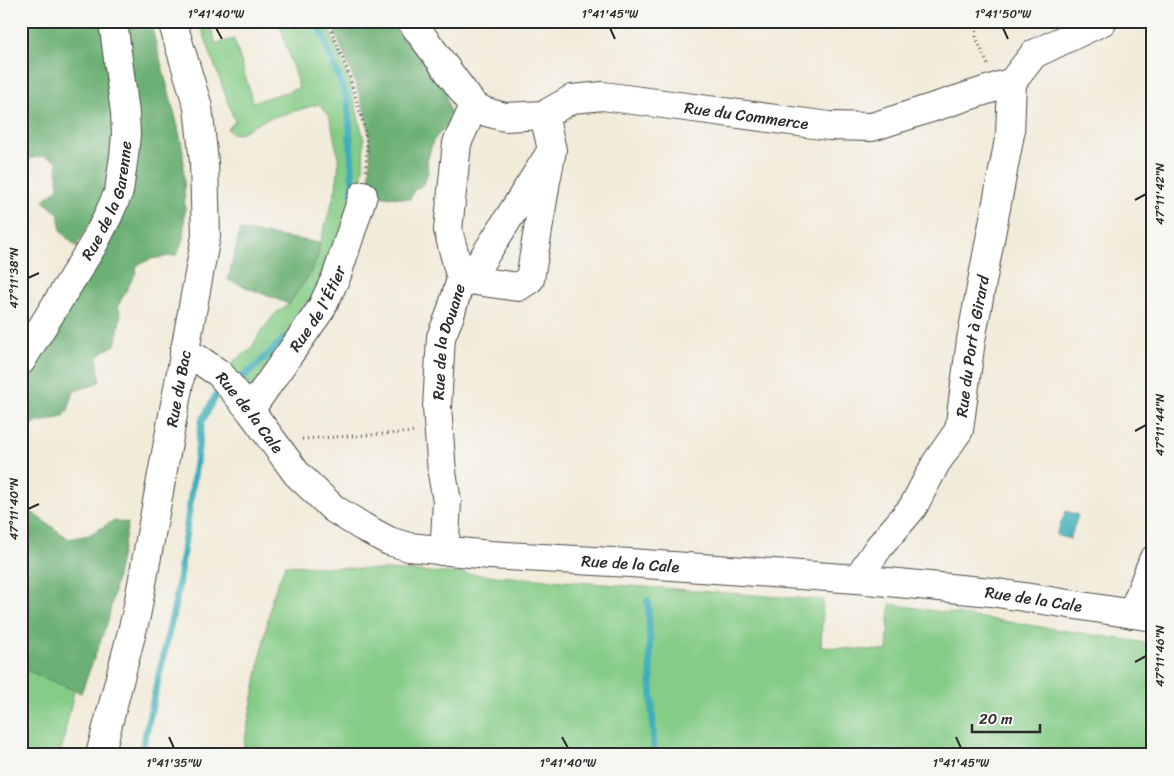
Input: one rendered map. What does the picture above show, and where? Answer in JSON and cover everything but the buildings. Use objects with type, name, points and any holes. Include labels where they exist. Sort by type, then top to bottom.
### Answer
[{"type":"street","name":"Rue de la Garenne","points":[[21,361],[93,244],[119,191],[126,134],[113,21]]},
{"type":"street","name":"Rue du Bac","points":[[100,755],[136,616],[206,236],[204,162],[198,107],[172,21]]},
{"type":"street","points":[[411,21],[474,106]]},
{"type":"street","points":[[1005,84],[1034,54],[1103,21]]},
{"type":"street","name":"Rue du Commerce","points":[[474,106],[486,112],[505,117],[544,115],[572,100],[603,96],[829,126],[872,127],[1005,84]]},
{"type":"street","name":"Rue du Port à Girard","points":[[857,579],[879,548],[913,507],[936,463],[959,430],[971,340],[1010,134],[1005,84]]},
{"type":"street","name":"Rue de la Douane","points":[[441,551],[444,539],[447,501],[442,473],[437,406],[441,336],[450,315],[461,279],[448,230],[457,142],[474,106]]},
{"type":"street","points":[[461,279],[518,287],[530,279],[552,150],[544,115]]},
{"type":"street","points":[[461,279],[480,263],[552,150]]},
{"type":"street","name":"Rue de l'Étier","points":[[246,406],[285,363],[321,309],[336,275],[363,195]]},
{"type":"street","name":"Rue de la Cale","points":[[184,352],[220,374],[297,474],[334,509],[389,541],[409,547],[490,555],[857,579],[991,592],[1142,616]]},
{"type":"street","points":[[1142,616],[1153,560]]},
{"type":"path","points":[[328,21],[350,78],[367,143],[363,195]]},
{"type":"path","points":[[977,21],[976,37],[1005,84]]},
{"type":"path","points":[[273,441],[439,430]]},
{"type":"green space","points":[[21,21],[105,21],[114,109],[112,190],[76,246],[61,231],[58,213],[43,201],[58,188],[57,160],[44,156],[21,160],[21,63],[27,56]]},
{"type":"green space","points":[[125,21],[150,21],[183,151],[185,210],[183,239],[177,255],[151,259],[137,265],[136,272],[118,306],[121,315],[115,345],[104,351],[97,358],[100,381],[74,391],[68,410],[63,417],[21,428],[21,389],[130,197],[135,175],[136,158]]},
{"type":"green space","points":[[199,21],[209,21],[216,44],[234,39],[253,102],[299,88],[279,21],[326,21],[349,80],[364,140],[363,167],[359,193],[337,263],[251,397],[230,368],[234,361],[250,350],[260,333],[276,313],[289,304],[309,275],[317,258],[336,189],[339,162],[331,122],[319,104],[267,119],[238,134],[232,133],[227,129],[235,122]]},
{"type":"green space","points":[[331,21],[400,21],[444,86],[450,113],[449,122],[433,141],[427,161],[428,172],[424,184],[414,190],[410,199],[368,194],[370,153],[365,113]]},
{"type":"green space","points":[[240,230],[320,243],[317,258],[309,275],[289,304],[228,280]]},
{"type":"green space","points":[[21,509],[27,509],[69,539],[89,535],[113,521],[128,523],[108,621],[81,693],[21,668]]},
{"type":"green space","points":[[285,565],[468,574],[823,600],[821,647],[887,651],[890,604],[1153,644],[1153,755],[242,755],[272,598]]},
{"type":"green space","points":[[21,655],[81,659],[60,755],[21,755]]},
{"type":"water","points":[[1066,511],[1078,515],[1070,539],[1056,535]]},
{"type":"waterway","points":[[317,21],[348,101],[352,193]]},
{"type":"waterway","points":[[233,383],[253,369],[285,338]]},
{"type":"waterway","points":[[141,755],[176,600],[202,421],[219,390],[224,388]]},
{"type":"waterway","points":[[648,601],[654,755]]}]
